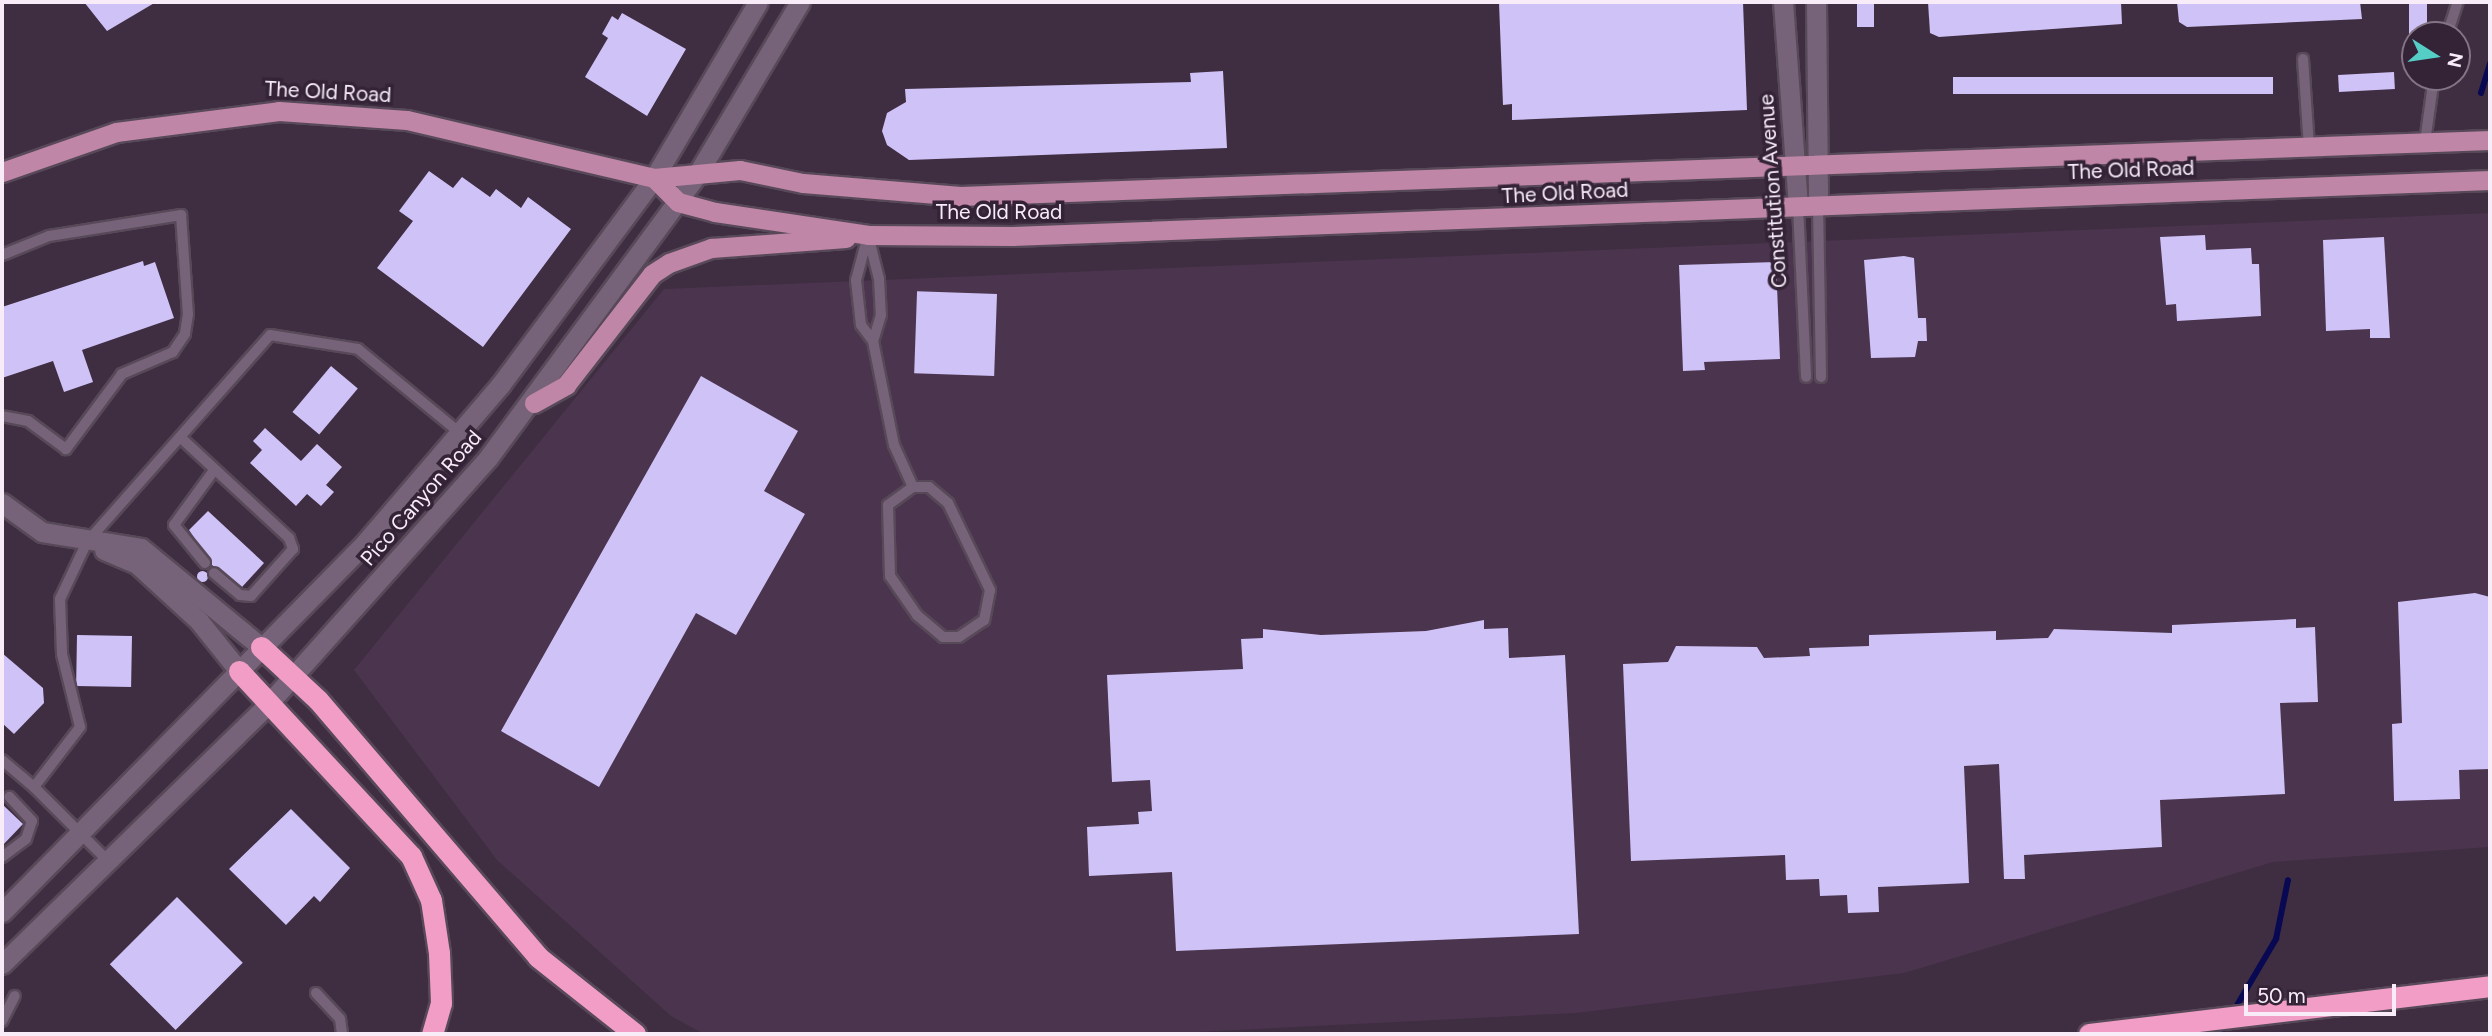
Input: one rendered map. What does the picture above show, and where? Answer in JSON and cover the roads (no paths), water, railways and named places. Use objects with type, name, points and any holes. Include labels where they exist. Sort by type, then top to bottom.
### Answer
[{"type":"highway","points":[[261,647],[294,676],[538,957],[635,1034]]},
{"type":"highway","points":[[239,671],[411,856],[431,900],[439,953],[441,1003],[432,1034]]},
{"type":"highway","points":[[2096,1034],[2490,986]]},
{"type":"main road","name":"Pico Canyon Road","points":[[2,912],[364,544],[460,433],[654,178],[758,2]]},
{"type":"main road","name":"Pico Canyon Road","points":[[2,964],[106,859],[269,703],[534,402],[698,173],[800,2]]},
{"type":"main road","name":"Constitution Avenue","points":[[1783,2],[1798,206]]},
{"type":"main road","name":"Constitution Avenue","points":[[1816,2],[1818,205]]},
{"type":"main road","name":"The Old Road","points":[[2,172],[72,145],[162,122],[304,111],[455,129],[654,178],[740,170],[803,183],[960,196],[1819,167],[2490,140]]},
{"type":"main road","points":[[654,178],[678,202]]},
{"type":"main road","name":"The Old Road","points":[[678,202],[868,235],[1224,233],[1818,205],[2490,180]]},
{"type":"main road","points":[[534,402],[566,385],[652,274],[669,263],[711,248],[868,235]]},
{"type":"main road","points":[[2,503],[42,532],[87,542],[141,548],[261,647]]},
{"type":"main road","points":[[87,542],[137,564],[199,621],[239,671]]},
{"type":"lane","points":[[2452,21],[2458,2]]},
{"type":"lane","points":[[2303,59],[2309,147]]},
{"type":"lane","points":[[2425,142],[2432,91]]},
{"type":"lane","name":"Constitution Avenue","points":[[1818,205],[1821,377]]},
{"type":"lane","name":"Constitution Avenue","points":[[1798,206],[1806,377]]},
{"type":"lane","points":[[2,255],[49,236],[181,215],[188,314],[173,352],[122,374],[66,449],[27,421],[2,416]]},
{"type":"lane","points":[[868,235],[856,281],[861,325],[873,341]]},
{"type":"lane","points":[[868,235],[880,291],[873,341],[894,445],[913,487]]},
{"type":"lane","points":[[34,787],[80,727],[62,654],[60,599],[87,542],[270,335],[358,348],[460,433]]},
{"type":"lane","points":[[180,437],[289,538],[293,549],[251,596],[240,595],[214,573]]},
{"type":"lane","points":[[205,563],[174,525],[215,469]]},
{"type":"lane","points":[[913,487],[929,487],[948,503],[990,590],[985,620],[959,637],[943,637],[926,622],[890,576],[888,505],[913,487]]},
{"type":"lane","points":[[2,760],[34,787],[106,859]]},
{"type":"lane","points":[[2,857],[26,839],[32,821],[10,797]]},
{"type":"lane","points":[[316,992],[340,1019],[342,1034]]},
{"type":"lane","points":[[2,1021],[15,996]]},
{"type":"waterway","points":[[2481,93],[2490,63]]},
{"type":"waterway","points":[[2233,1012],[2276,939],[2288,880]]},
{"type":"waterway","points":[[2219,1034],[2226,1024]]}]
